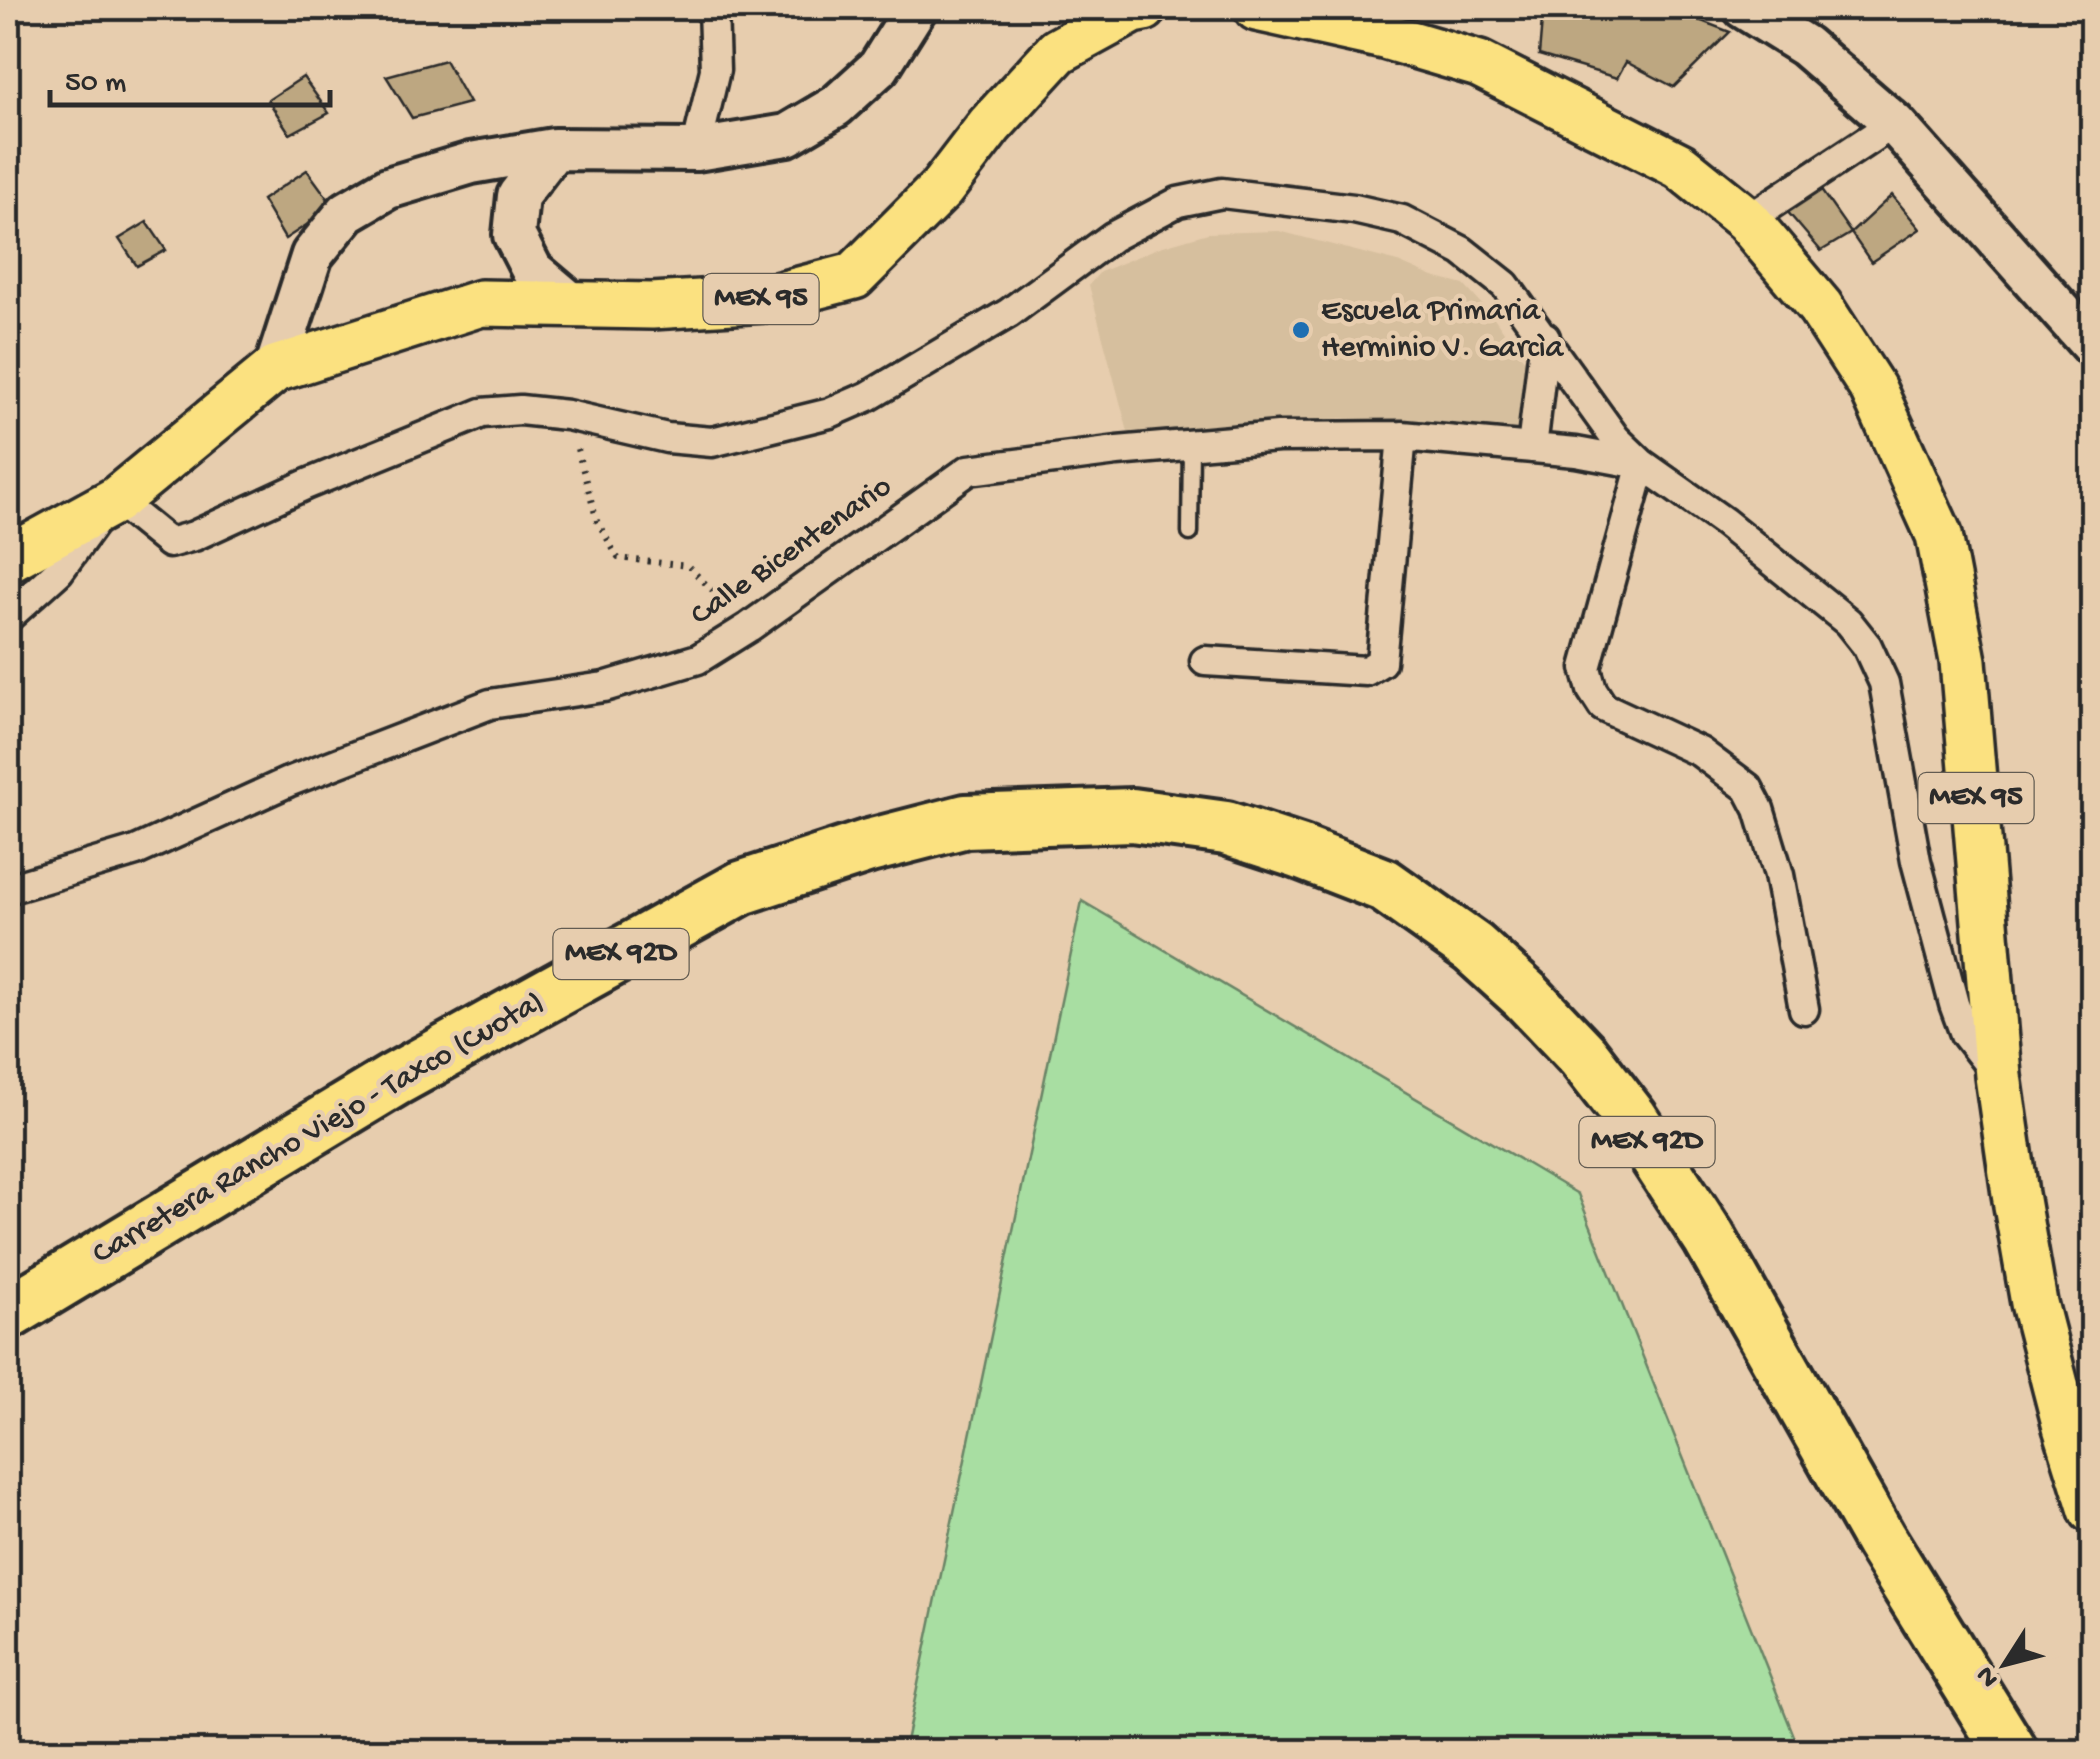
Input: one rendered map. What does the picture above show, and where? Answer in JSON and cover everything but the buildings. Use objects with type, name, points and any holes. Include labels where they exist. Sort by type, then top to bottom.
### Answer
[{"type":"highway","name":"Carretera Rancho Viejo - Taxco (Cuota)","points":[[8,1313],[394,1080],[740,888],[869,846],[966,821],[1132,815],[1226,828],[1384,885],[1473,948],[1584,1056],[1632,1118],[1708,1238],[1880,1540],[2011,1752]]},
{"type":"highway","name":"Carretera Rancho Viejo - Taxco (Cuota)","points":[[1880,1540],[1931,1674],[1975,1752]]},
{"type":"main road","points":[[275,369],[312,254],[346,212],[388,188],[472,163],[554,149],[696,150],[787,135],[836,106],[879,67],[916,8]]},
{"type":"main road","name":"MEX 95","points":[[8,560],[111,503],[275,369],[481,303],[652,306],[765,299],[854,276],[941,189],[990,125],[1058,51],[1132,10],[1144,8]]},
{"type":"main road","name":"MEX 95","points":[[1256,8],[1384,36],[1478,64],[1680,166],[1747,220],[1820,307],[1873,390],[1939,535],[1967,697],[1998,1076],[2034,1303],[2092,1510]]},
{"type":"main road","points":[[1744,8],[1805,46],[1894,123],[2092,346]]},
{"type":"main road","points":[[554,149],[518,196],[514,235],[532,270],[571,303]]},
{"type":"street","points":[[696,150],[715,70],[713,8]]},
{"type":"street","points":[[1747,220],[1894,123]]},
{"type":"street","points":[[8,617],[59,571],[111,503],[169,542],[194,536],[304,485],[482,413],[520,410],[567,414],[666,438],[712,442],[830,413],[869,396],[1009,313],[1112,236],[1178,202],[1222,193],[1354,209],[1402,220],[1462,251],[1504,285],[1615,438],[1642,464],[1848,622],[1867,646],[1884,682],[1916,860],[1954,1004],[1965,1034],[1998,1076]]},
{"type":"street","points":[[1532,448],[1545,337]]},
{"type":"street","points":[[1206,660],[1366,671],[1380,662],[1402,436]]},
{"type":"street","name":"Calle Bicentenario","points":[[8,890],[136,851],[288,782],[490,704],[604,687],[698,659],[969,470],[1116,451],[1278,437],[1402,436],[1576,452],[1642,464]]},
{"type":"street","points":[[1642,464],[1586,668],[1592,690],[1603,707],[1700,752],[1748,788],[1759,809],[1779,874],[1804,1009]]},
{"type":"lane","points":[[1190,532],[1191,445]]},
{"type":"path","points":[[567,414],[597,521],[618,558],[688,566],[749,627]]},
{"type":"shaded area","name":"Escuela Primaria Herminio V. Garcìa","points":[[1279,231],[1398,262],[1464,285],[1495,319],[1533,373],[1525,435],[1428,422],[1344,418],[1128,432],[1089,285],[1100,272],[1160,247],[1208,233]]},
{"type":"green space","points":[[1082,901],[1578,1194],[1800,1751],[904,1751]]},
{"type":"place","name":"Escuela Primaria Herminio V. Garcìa","points":[[1301,330]]}]
